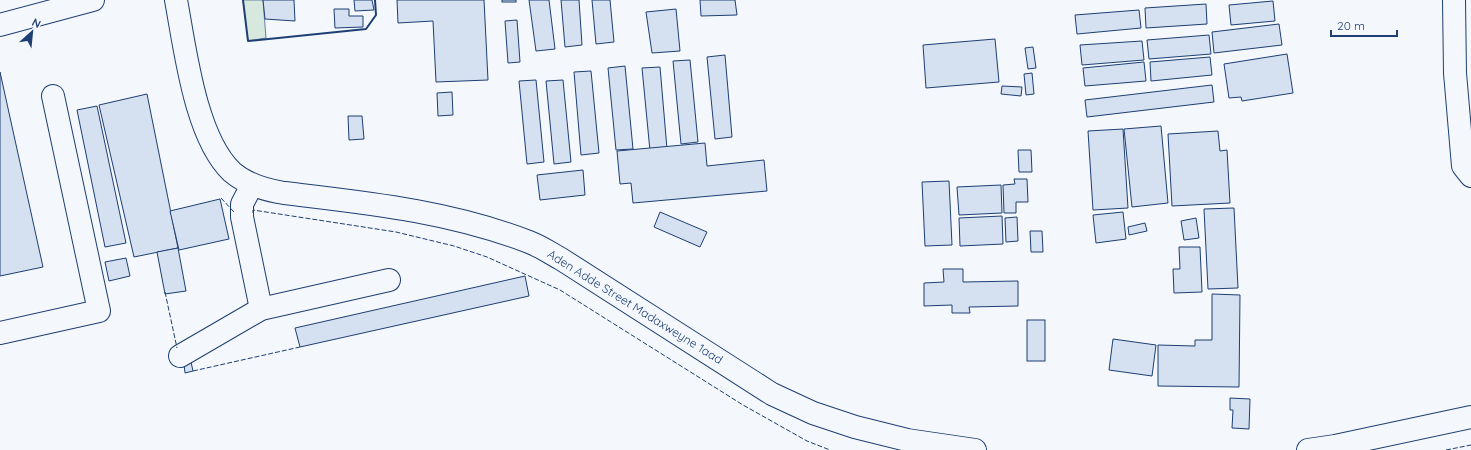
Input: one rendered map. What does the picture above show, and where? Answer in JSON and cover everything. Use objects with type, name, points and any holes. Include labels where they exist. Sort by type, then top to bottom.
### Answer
[{"type":"street","points":[[0,25],[93,0]]},
{"type":"street","name":"Aden Adde Street Madaxweyne 1aad","points":[[176,0],[192,85],[204,126],[217,153],[232,172],[252,185],[284,194],[389,206],[441,216],[495,230],[530,243],[561,258],[772,394],[813,413],[854,427],[907,440],[975,450]]},
{"type":"street","points":[[1454,0],[1455,73],[1463,166],[1471,176]]},
{"type":"street","points":[[0,333],[99,311],[53,96]]},
{"type":"street","points":[[252,185],[242,204],[242,217],[262,309]]},
{"type":"street","points":[[180,356],[262,309],[389,280]]},
{"type":"street","points":[[1308,450],[1335,446],[1471,417]]},
{"type":"shaded area","points":[[243,0],[263,0],[266,38],[248,41]]},
{"type":"building","points":[[263,0],[294,0],[295,21],[265,19]]},
{"type":"building","points":[[354,0],[372,0],[374,10],[355,11]]},
{"type":"building","points":[[397,0],[484,0],[488,80],[436,82],[433,21],[398,23]]},
{"type":"building","points":[[502,0],[516,0],[516,2],[502,2]]},
{"type":"building","points":[[529,0],[549,0],[555,49],[536,51]]},
{"type":"building","points":[[561,0],[579,0],[582,45],[565,47]]},
{"type":"building","points":[[592,0],[610,0],[614,42],[596,44]]},
{"type":"building","points":[[700,0],[735,0],[737,15],[701,16]]},
{"type":"building","points":[[1273,1],[1275,21],[1231,25],[1229,5]]},
{"type":"building","points":[[1206,4],[1207,24],[1146,28],[1145,8]]},
{"type":"building","points":[[334,9],[349,9],[349,16],[363,16],[363,27],[335,28]]},
{"type":"building","points":[[676,9],[680,51],[652,53],[646,12]]},
{"type":"building","points":[[1139,10],[1141,28],[1077,34],[1075,15]]},
{"type":"building","points":[[517,20],[520,62],[508,63],[505,21]]},
{"type":"building","points":[[1279,24],[1282,45],[1214,53],[1212,32]]},
{"type":"building","points":[[1209,35],[1211,54],[1149,59],[1147,40]]},
{"type":"building","points":[[995,39],[999,82],[926,88],[923,45]]},
{"type":"building","points":[[1142,41],[1144,60],[1082,65],[1080,45]]},
{"type":"building","points":[[1033,47],[1036,68],[1028,69],[1025,48]]},
{"type":"building","points":[[1287,54],[1293,93],[1242,101],[1241,97],[1229,98],[1224,64]]},
{"type":"building","points":[[725,55],[732,137],[715,139],[707,57]]},
{"type":"building","points":[[1210,57],[1212,75],[1151,81],[1150,62]]},
{"type":"building","points":[[690,60],[698,142],[681,144],[673,61]]},
{"type":"building","points":[[1144,62],[1146,81],[1085,86],[1083,68]]},
{"type":"building","points":[[625,66],[633,149],[616,150],[608,68]]},
{"type":"building","points":[[660,67],[667,149],[650,151],[642,68]]},
{"type":"building","points":[[591,71],[599,153],[581,155],[574,72]]},
{"type":"building","points":[[0,72],[43,267],[0,276]]},
{"type":"building","points":[[1032,73],[1034,94],[1026,95],[1024,74]]},
{"type":"building","points":[[536,80],[544,162],[527,164],[519,81]]},
{"type":"building","points":[[563,80],[571,162],[554,164],[546,81]]},
{"type":"building","points":[[1212,85],[1214,102],[1087,117],[1085,100]]},
{"type":"building","points":[[1002,86],[1022,87],[1021,96],[1001,94]]},
{"type":"building","points":[[452,92],[453,115],[438,116],[437,93]]},
{"type":"building","points":[[147,94],[178,248],[134,257],[99,105]]},
{"type":"building","points":[[97,106],[126,243],[105,247],[77,110]]},
{"type":"building","points":[[348,116],[362,116],[364,139],[349,140]]},
{"type":"building","points":[[1161,126],[1168,203],[1132,207],[1124,129]]},
{"type":"building","points":[[1123,129],[1128,208],[1093,210],[1088,131]]},
{"type":"building","points":[[1218,131],[1220,151],[1227,150],[1230,203],[1172,206],[1168,134]]},
{"type":"building","points":[[705,143],[707,166],[764,160],[767,191],[633,203],[631,183],[620,184],[617,151]]},
{"type":"building","points":[[1018,150],[1031,150],[1032,172],[1019,172]]},
{"type":"building","points":[[583,170],[585,195],[540,200],[537,175]]},
{"type":"building","points":[[1014,179],[1027,179],[1028,202],[1016,202],[1016,213],[1004,213],[1003,185],[1015,184]]},
{"type":"building","points":[[949,181],[952,245],[925,246],[922,182]]},
{"type":"building","points":[[1001,185],[1002,213],[959,215],[957,187]]},
{"type":"building","points":[[220,199],[229,239],[179,250],[170,211]]},
{"type":"building","points":[[1234,208],[1238,288],[1208,289],[1204,209]]},
{"type":"building","points":[[660,212],[707,232],[700,247],[654,227]]},
{"type":"building","points":[[1123,212],[1126,239],[1096,243],[1093,215]]},
{"type":"building","points":[[1002,216],[1003,244],[960,246],[959,218]]},
{"type":"building","points":[[1017,217],[1018,241],[1006,242],[1005,218]]},
{"type":"building","points":[[1196,218],[1199,238],[1184,240],[1181,221]]},
{"type":"building","points":[[1145,223],[1147,231],[1129,235],[1128,227]]},
{"type":"building","points":[[1030,231],[1042,231],[1043,252],[1031,252]]},
{"type":"building","points":[[1179,247],[1200,247],[1202,292],[1174,293],[1173,269],[1180,269]]},
{"type":"building","points":[[178,248],[186,291],[165,294],[157,252]]},
{"type":"building","points":[[126,258],[130,276],[109,281],[105,262]]},
{"type":"building","points":[[943,269],[963,269],[963,282],[1018,281],[1018,306],[969,307],[970,313],[952,313],[952,305],[924,306],[924,283],[944,282]]},
{"type":"building","points":[[525,276],[529,296],[300,347],[295,328]]},
{"type":"building","points":[[1212,294],[1240,295],[1239,387],[1158,386],[1158,345],[1195,346],[1195,340],[1212,340]]},
{"type":"building","points":[[1027,320],[1045,320],[1045,361],[1027,361]]},
{"type":"building","points":[[1113,339],[1156,345],[1152,376],[1109,370]]},
{"type":"building","points":[[191,362],[193,371],[185,373],[184,364]]},
{"type":"building","points":[[1230,398],[1250,399],[1249,429],[1232,428],[1233,410],[1230,410]]},
{"type":"fence","points":[[221,198],[234,212]]},
{"type":"fence","points":[[253,213],[253,210],[396,232],[454,246],[487,257],[560,290],[743,405],[807,441],[830,450]]},
{"type":"fence","points":[[165,292],[177,348]]},
{"type":"fence","points":[[193,371],[300,347]]},
{"type":"fence","points":[[1446,450],[1471,445]]},
{"type":"wall","points":[[243,0],[248,41],[366,29],[376,15],[375,0]]}]
